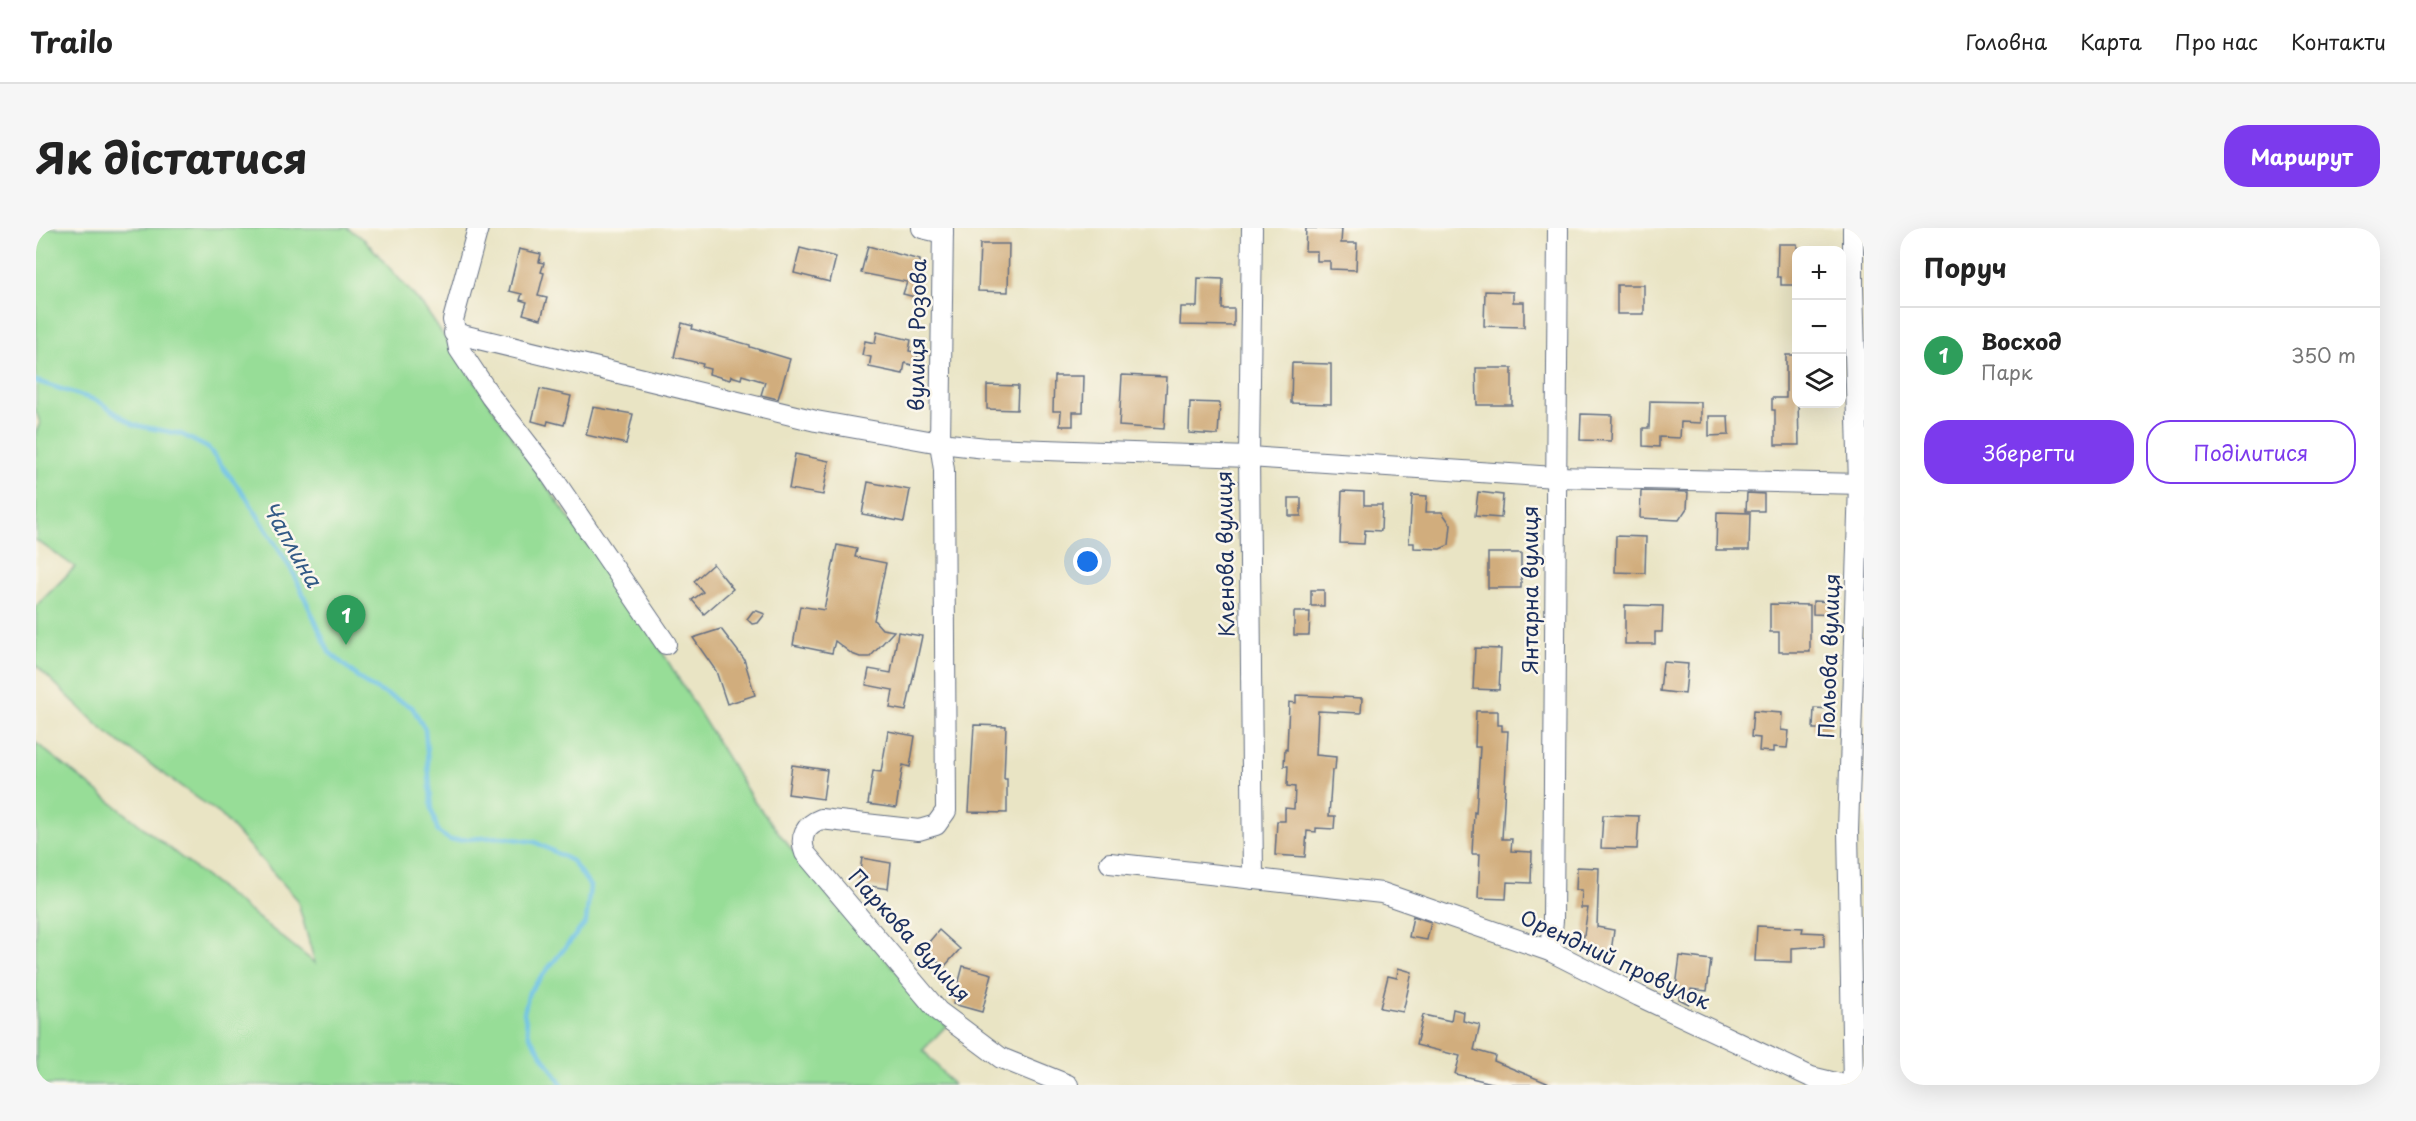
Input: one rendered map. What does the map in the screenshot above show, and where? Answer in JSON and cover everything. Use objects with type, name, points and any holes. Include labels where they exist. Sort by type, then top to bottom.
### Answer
[{"type":"street","points":[[478,228],[453,320],[459,350],[491,397],[546,468],[666,644]]},
{"type":"street","points":[[922,228],[943,231]]},
{"type":"street","name":"Кленова вулиця","points":[[1252,228],[1249,456],[1253,879]]},
{"type":"street","name":"Янтарна вулиця","points":[[1550,951],[1554,921],[1558,228]]},
{"type":"street","name":"Польова вулиця","points":[[1853,228],[1853,288],[1861,484],[1848,831],[1853,1085]]},
{"type":"street","name":"вулиця Розова","points":[[804,832],[814,822],[821,819],[919,830],[936,825],[946,811],[944,470],[940,443],[943,231]]},
{"type":"street","points":[[454,333],[816,421],[940,443],[986,448],[1249,456],[1555,477],[1861,484]]},
{"type":"street","name":"Паркова вулиця","points":[[804,832],[802,839],[805,853],[938,1011],[1001,1058],[1068,1085]]},
{"type":"street","name":"Орендний провулок","points":[[1110,863],[1382,893],[1407,900],[1550,951],[1639,996],[1811,1077],[1844,1085]]},
{"type":"green space","points":[[36,228],[347,228],[365,240],[424,307],[547,487],[645,624],[753,800],[838,908],[947,1025],[923,1050],[953,1085],[36,1085],[36,743],[315,963],[297,899],[221,815],[104,731],[36,665],[36,606],[75,567],[36,540],[36,432],[40,423],[36,411]]},
{"type":"building","points":[[1306,228],[1342,229],[1341,243],[1357,243],[1356,270],[1330,269],[1330,261],[1317,261],[1317,251],[1305,251]]},
{"type":"building","points":[[980,244],[1009,244],[1008,292],[978,291]]},
{"type":"building","points":[[1778,244],[1797,244],[1797,246],[1792,246],[1792,285],[1781,285],[1781,277],[1777,277]]},
{"type":"building","points":[[868,246],[920,260],[919,274],[922,288],[919,298],[903,294],[907,282],[861,273]]},
{"type":"building","points":[[800,248],[836,257],[830,282],[794,273]]},
{"type":"building","points":[[519,249],[541,254],[539,262],[544,263],[538,296],[547,298],[541,319],[523,314],[527,302],[520,300],[522,294],[509,291]]},
{"type":"building","points":[[1198,278],[1223,279],[1222,309],[1234,309],[1234,326],[1180,325],[1181,307],[1197,307]]},
{"type":"building","points":[[1617,285],[1644,285],[1644,314],[1617,314]]},
{"type":"building","points":[[1485,291],[1513,292],[1513,302],[1524,302],[1524,327],[1484,326]]},
{"type":"building","points":[[682,323],[693,326],[692,329],[790,359],[778,399],[761,395],[765,382],[742,375],[741,379],[731,376],[730,380],[709,374],[710,369],[702,367],[703,364],[674,357]]},
{"type":"building","points":[[877,332],[911,340],[909,351],[918,353],[915,366],[905,363],[903,374],[869,367],[871,357],[862,355],[865,341],[875,343]]},
{"type":"building","points":[[1786,355],[1792,355],[1792,408],[1798,408],[1799,445],[1775,445],[1775,410],[1772,410],[1772,398],[1786,398]]},
{"type":"building","points":[[1292,363],[1331,364],[1331,404],[1291,403]]},
{"type":"building","points":[[1476,368],[1512,368],[1512,405],[1477,405]]},
{"type":"building","points":[[1122,375],[1167,377],[1164,429],[1119,426]]},
{"type":"building","points":[[1054,376],[1084,376],[1083,412],[1073,412],[1073,426],[1060,426],[1061,411],[1053,411]]},
{"type":"building","points":[[987,385],[1018,386],[1017,410],[987,409]]},
{"type":"building","points":[[540,389],[571,396],[564,425],[548,421],[547,425],[532,421]]},
{"type":"building","points":[[1650,401],[1701,402],[1701,423],[1681,422],[1680,438],[1659,437],[1659,447],[1643,446],[1643,428],[1649,428]]},
{"type":"building","points":[[1190,402],[1220,403],[1218,435],[1189,433]]},
{"type":"building","points":[[593,407],[633,414],[626,444],[586,435]]},
{"type":"building","points":[[1581,414],[1612,415],[1611,441],[1580,440]]},
{"type":"building","points":[[1709,416],[1728,416],[1729,435],[1709,436]]},
{"type":"building","points":[[795,454],[829,461],[823,495],[789,489]]},
{"type":"building","points":[[868,482],[910,490],[904,522],[862,514]]},
{"type":"building","points":[[1342,491],[1364,492],[1364,505],[1382,505],[1381,531],[1365,530],[1364,544],[1340,543]]},
{"type":"building","points":[[1641,491],[1688,492],[1687,508],[1679,520],[1640,518]]},
{"type":"building","points":[[1478,492],[1503,495],[1501,518],[1475,516]]},
{"type":"building","points":[[1747,493],[1764,494],[1764,511],[1746,511]]},
{"type":"building","points":[[1412,495],[1427,496],[1426,512],[1442,512],[1451,525],[1449,545],[1440,549],[1414,548],[1414,543],[1409,543]]},
{"type":"building","points":[[1289,498],[1301,498],[1301,516],[1289,516]]},
{"type":"building","points":[[1717,512],[1750,513],[1749,550],[1716,550]]},
{"type":"building","points":[[1616,536],[1646,537],[1645,573],[1615,572]]},
{"type":"building","points":[[837,545],[857,549],[855,557],[886,563],[874,620],[882,629],[894,631],[870,657],[852,654],[835,641],[832,653],[793,645],[800,606],[824,610]]},
{"type":"building","points":[[1488,553],[1521,553],[1521,588],[1488,588]]},
{"type":"building","points":[[713,564],[733,589],[704,614],[692,600],[703,592],[694,581]]},
{"type":"building","points":[[1311,590],[1324,590],[1324,606],[1311,606]]},
{"type":"building","points":[[1813,601],[1837,602],[1836,615],[1813,614]]},
{"type":"building","points":[[1770,604],[1810,605],[1810,652],[1779,652],[1779,632],[1770,632]]},
{"type":"building","points":[[1625,605],[1663,606],[1662,632],[1655,632],[1655,644],[1625,644]]},
{"type":"building","points":[[753,611],[765,614],[758,623],[752,624],[747,619]]},
{"type":"building","points":[[1294,612],[1310,612],[1309,635],[1294,635]]},
{"type":"building","points":[[721,629],[744,659],[755,695],[727,704],[716,671],[693,638]]},
{"type":"building","points":[[898,632],[922,636],[906,711],[890,708],[893,690],[866,685],[869,669],[891,673]]},
{"type":"building","points":[[1475,648],[1501,649],[1499,690],[1473,689]]},
{"type":"building","points":[[1663,662],[1688,664],[1685,694],[1660,691]]},
{"type":"building","points":[[1296,695],[1362,698],[1361,713],[1318,711],[1316,755],[1336,757],[1335,770],[1332,770],[1329,816],[1335,816],[1334,829],[1316,828],[1316,832],[1307,831],[1305,857],[1275,855],[1277,821],[1285,821],[1285,808],[1294,809],[1295,787],[1287,786],[1288,766],[1284,766],[1289,702],[1296,703]]},
{"type":"building","points":[[1814,708],[1832,709],[1831,729],[1813,729]]},
{"type":"building","points":[[1476,711],[1498,711],[1498,725],[1502,725],[1502,731],[1508,731],[1502,839],[1512,839],[1511,851],[1532,852],[1531,883],[1507,882],[1506,899],[1478,898],[1480,854],[1472,854],[1480,747],[1475,747]]},
{"type":"building","points":[[1753,711],[1782,713],[1781,730],[1789,731],[1787,748],[1774,747],[1774,752],[1759,751],[1760,738],[1751,737]]},
{"type":"building","points":[[974,725],[1006,726],[1004,779],[1007,779],[1007,813],[969,812]]},
{"type":"building","points":[[888,731],[915,736],[910,767],[903,765],[896,808],[868,804],[873,771],[881,772]]},
{"type":"building","points":[[792,765],[827,770],[823,799],[788,794]]},
{"type":"building","points":[[1603,815],[1639,816],[1637,849],[1601,848]]},
{"type":"building","points":[[862,858],[891,863],[888,889],[858,884]]},
{"type":"building","points":[[1577,867],[1599,868],[1597,927],[1614,930],[1611,952],[1582,948],[1588,908],[1581,908],[1582,890],[1576,890]]},
{"type":"building","points":[[1413,916],[1431,922],[1427,940],[1409,937]]},
{"type":"building","points":[[1757,926],[1803,928],[1802,932],[1824,933],[1824,946],[1792,948],[1792,962],[1755,961]]},
{"type":"building","points":[[939,930],[960,949],[944,967],[923,949]]},
{"type":"building","points":[[1680,956],[1711,960],[1707,991],[1691,989],[1689,1004],[1679,999],[1680,987],[1676,987]]},
{"type":"building","points":[[963,966],[992,974],[982,1012],[953,1004]]},
{"type":"building","points":[[1398,968],[1412,972],[1403,1012],[1380,1008],[1388,976],[1397,978]]},
{"type":"building","points":[[1453,1009],[1464,1012],[1463,1021],[1480,1025],[1474,1050],[1495,1056],[1494,1061],[1552,1085],[1500,1085],[1455,1074],[1460,1056],[1416,1045],[1423,1015],[1451,1021]]},
{"type":"waterway","name":"Чаплина","points":[[36,381],[98,401],[134,425],[181,434],[208,448],[246,497],[294,574],[329,652],[366,684],[412,707],[425,729],[432,810],[438,832],[450,840],[500,837],[535,842],[572,861],[590,886],[586,922],[529,992],[524,1013],[529,1035],[562,1085]]},
{"type":"place","name":"Восход","points":[[346,645]]}]
